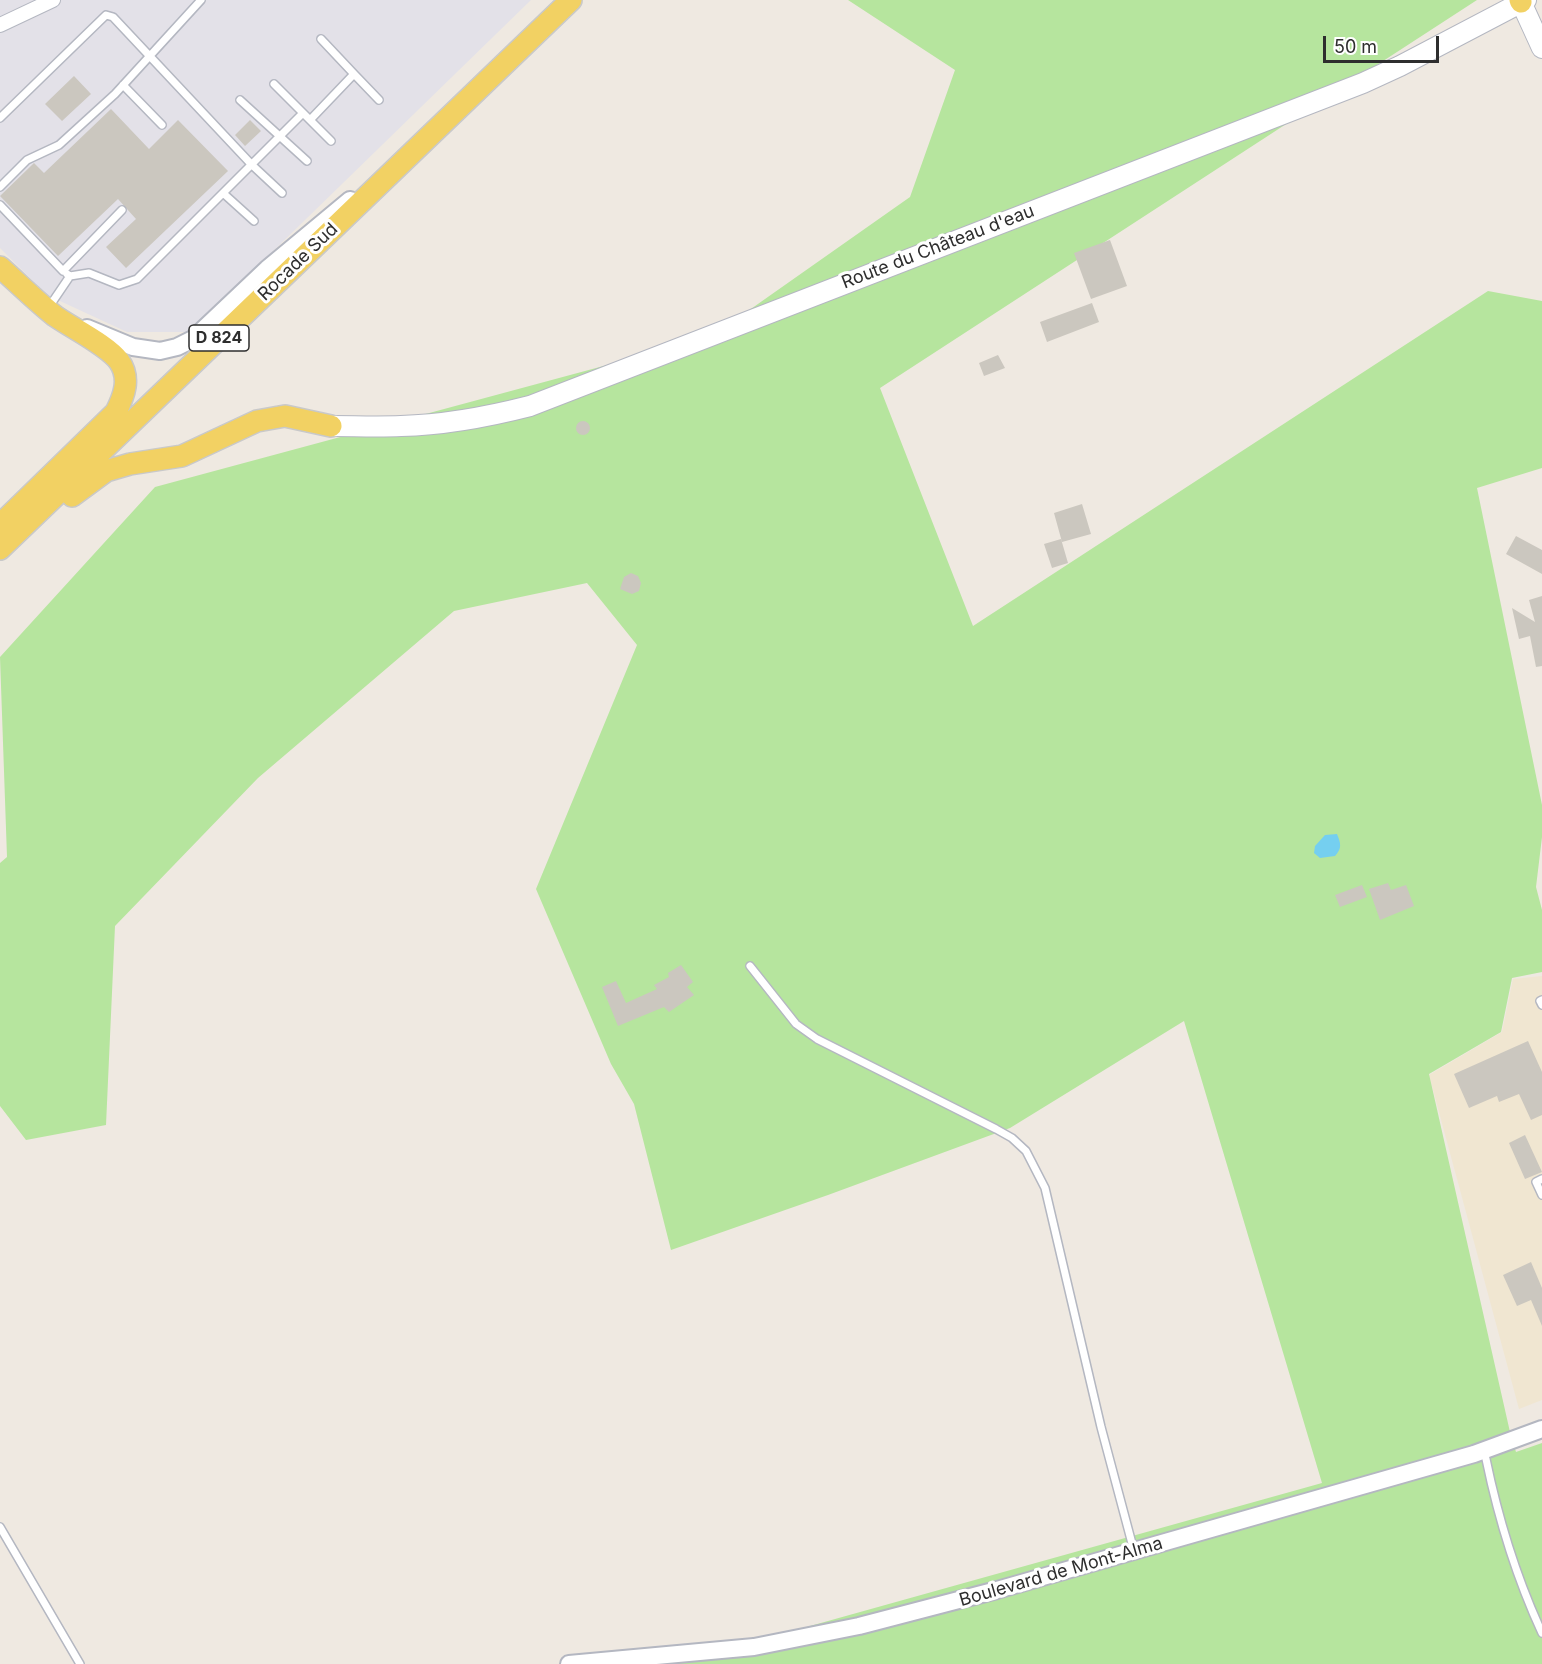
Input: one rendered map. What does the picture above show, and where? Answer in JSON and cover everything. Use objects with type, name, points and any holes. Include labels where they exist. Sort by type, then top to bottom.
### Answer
[{"type":"main road","name":"Rocade Sud","points":[[0,549],[571,0]]},
{"type":"main road","points":[[1522,1],[1542,48]]},
{"type":"main road","name":"Route du Château d'eau","points":[[331,426],[400,426],[442,423],[486,417],[530,406],[1363,83],[1400,66],[1522,1]]},
{"type":"main road","points":[[0,266],[53,315],[118,360],[125,380],[125,395],[116,412],[0,525]]},
{"type":"main road","points":[[0,556],[83,487],[106,471],[130,464],[183,456],[257,422],[285,416],[331,426]]},
{"type":"street","points":[[0,25],[48,1]]},
{"type":"street","points":[[0,266],[84,326],[133,347],[160,351],[177,347],[193,339],[267,269],[439,128]]},
{"type":"street","name":"Boulevard de Mont-Alma","points":[[569,1664],[654,1660],[754,1647],[839,1631],[1134,1552],[1474,1454],[1542,1429]]},
{"type":"lane","points":[[0,188],[27,160],[59,145],[123,85],[201,0]]},
{"type":"lane","points":[[0,117],[106,15],[113,17],[252,165],[282,193]]},
{"type":"lane","points":[[321,39],[379,99]]},
{"type":"lane","points":[[310,120],[354,74]]},
{"type":"lane","points":[[273,84],[331,141]]},
{"type":"lane","points":[[123,85],[162,125]]},
{"type":"lane","points":[[240,100],[279,138],[307,161]]},
{"type":"lane","points":[[0,205],[70,276],[89,273],[119,285],[137,279],[303,113]]},
{"type":"lane","points":[[223,193],[254,221]]},
{"type":"lane","points":[[63,271],[122,210]]},
{"type":"lane","points":[[51,304],[70,276]]},
{"type":"lane","points":[[750,966],[796,1024],[817,1040],[996,1129],[1012,1138],[1026,1151],[1045,1188],[1101,1427],[1134,1552]]},
{"type":"lane","points":[[1542,1000],[1540,1001],[1542,1005]]},
{"type":"lane","points":[[1542,1179],[1536,1182],[1542,1195]]},
{"type":"lane","points":[[1486,1459],[1504,1528],[1542,1633]]},
{"type":"lane","points":[[0,1527],[80,1664]]},
{"type":"shaded area","points":[[0,0],[531,0],[190,332],[127,332],[47,295],[0,248]]},
{"type":"shaded area","points":[[1542,976],[1542,1400],[1519,1409],[1429,1075],[1502,1032],[1513,979]]},
{"type":"green space","points":[[848,0],[1477,0],[880,388],[973,626],[1488,291],[1542,301],[1542,468],[1477,488],[1542,805],[1542,837],[1536,887],[1542,910],[1542,972],[1512,978],[1501,1032],[1429,1074],[1516,1452],[1542,1443],[1542,1664],[674,1664],[1322,1483],[1184,1021],[1010,1128],[671,1250],[634,1104],[611,1064],[536,889],[637,645],[587,583],[454,611],[258,778],[115,926],[106,1125],[26,1140],[0,1106],[0,863],[7,857],[0,657],[155,487],[711,337],[910,197],[955,70]]},
{"type":"water","points":[[1337,834],[1340,846],[1335,856],[1320,858],[1314,853],[1315,846],[1325,835]]},
{"type":"building","points":[[74,76],[91,94],[62,121],[45,104]]},
{"type":"building","points":[[111,109],[149,149],[178,120],[228,171],[126,268],[106,247],[136,219],[118,199],[58,256],[0,196],[34,163],[44,173]]},
{"type":"building","points":[[250,120],[261,131],[245,146],[235,135]]},
{"type":"building","points":[[1110,240],[1127,286],[1091,299],[1074,253]]},
{"type":"building","points":[[1092,303],[1099,322],[1047,342],[1040,322]]},
{"type":"building","points":[[998,355],[1005,368],[984,376],[979,363]]},
{"type":"building","points":[[583,421],[588,423],[590,428],[588,433],[583,435],[578,433],[576,428],[578,423]]},
{"type":"building","points":[[1082,504],[1091,534],[1062,542],[1054,513]]},
{"type":"building","points":[[1516,536],[1542,550],[1542,574],[1506,554]]},
{"type":"building","points":[[1061,539],[1068,563],[1052,568],[1044,544]]},
{"type":"building","points":[[631,573],[638,576],[641,583],[639,591],[632,594],[620,589],[624,577]]},
{"type":"building","points":[[1542,596],[1542,666],[1536,667],[1530,636],[1519,639],[1512,608],[1535,622],[1529,600]]},
{"type":"building","points":[[1388,883],[1391,890],[1406,885],[1414,906],[1380,920],[1369,889]]},
{"type":"building","points":[[1362,885],[1367,897],[1340,907],[1335,895]]},
{"type":"building","points":[[681,965],[693,982],[687,987],[694,995],[669,1012],[664,1007],[618,1026],[602,987],[616,981],[626,1003],[657,989],[654,985],[669,977],[668,973]]},
{"type":"building","points":[[1528,1041],[1542,1072],[1542,1115],[1531,1120],[1519,1094],[1499,1102],[1497,1096],[1469,1108],[1454,1074]]},
{"type":"building","points":[[1525,1135],[1542,1172],[1525,1179],[1509,1143]]},
{"type":"building","points":[[1531,1262],[1542,1288],[1542,1326],[1531,1300],[1517,1306],[1503,1275]]}]
